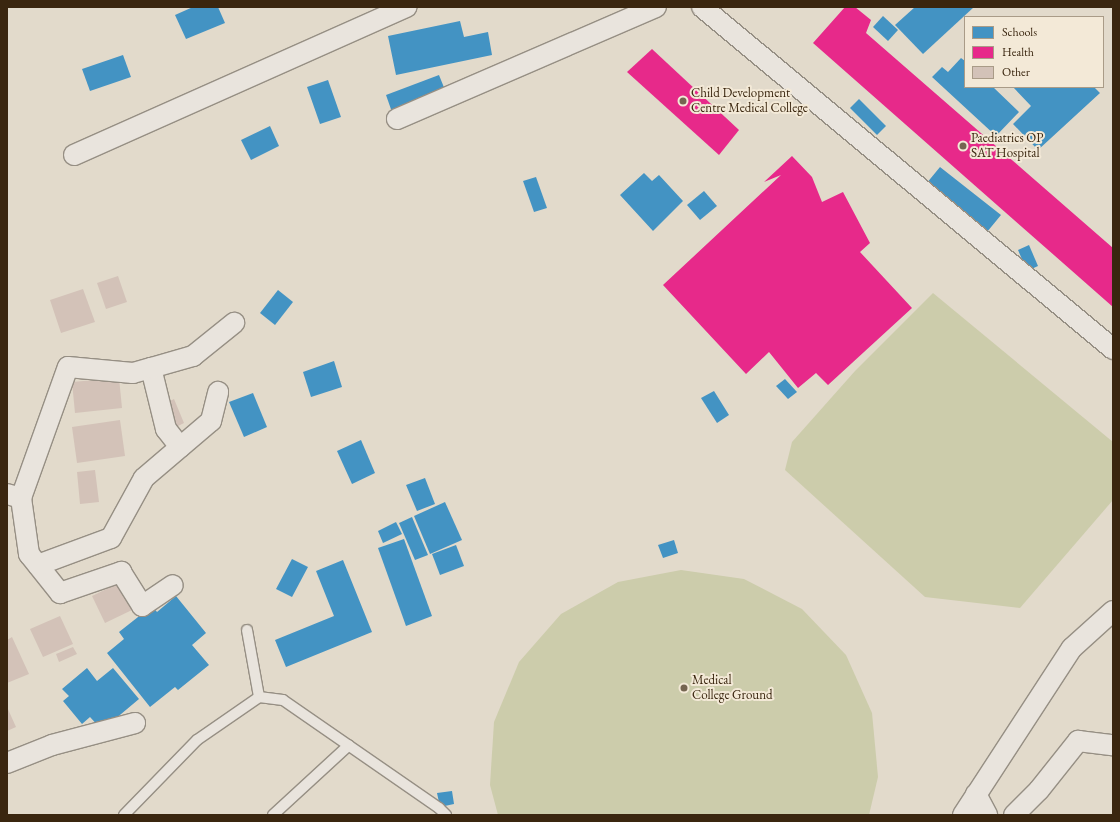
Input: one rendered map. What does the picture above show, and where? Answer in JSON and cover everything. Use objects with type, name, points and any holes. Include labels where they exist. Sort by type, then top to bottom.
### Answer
[{"type":"street","points":[[74,155],[407,7]]},
{"type":"street","points":[[397,119],[656,7]]},
{"type":"street","points":[[702,7],[1113,349]]},
{"type":"street","points":[[173,585],[142,606],[121,572],[60,593],[29,554],[14,496],[68,367],[133,373],[193,356],[234,323]]},
{"type":"street","points":[[151,368],[166,429],[180,447]]},
{"type":"street","points":[[38,565],[110,538],[144,478],[211,421],[218,392]]},
{"type":"street","points":[[963,815],[1072,648],[1113,611]]},
{"type":"street","points":[[7,763],[52,745],[135,723]]},
{"type":"street","points":[[1014,815],[1039,790],[1078,741],[1113,745]]},
{"type":"street","points":[[976,794],[986,815]]},
{"type":"lane","points":[[247,630],[259,696]]},
{"type":"lane","points":[[124,815],[197,740],[259,696],[283,700],[439,808],[446,815]]},
{"type":"lane","points":[[274,815],[349,745]]},
{"type":"green space","points":[[933,293],[1113,442],[1113,500],[1020,608],[925,597],[785,470],[792,442],[855,371]]},
{"type":"green space","name":"Medical College Ground","points":[[681,570],[744,579],[802,609],[846,655],[872,713],[878,777],[869,815],[498,815],[490,785],[494,722],[519,662],[561,614],[618,582]]},
{"type":"building: Schools","points":[[193,7],[218,7],[225,23],[186,39],[175,15]]},
{"type":"building: Schools","points":[[915,7],[974,7],[923,54],[895,25]]},
{"type":"building: Schools","points":[[883,16],[898,30],[888,41],[873,27]]},
{"type":"building: Schools","points":[[460,21],[464,37],[488,32],[492,55],[396,75],[388,36]]},
{"type":"building: Schools","points":[[123,55],[131,77],[90,91],[82,69]]},
{"type":"building: Schools","points":[[961,58],[964,60],[964,88],[994,88],[1019,112],[996,136],[932,77],[942,67],[948,72]]},
{"type":"building: Schools","points":[[439,75],[447,95],[393,115],[386,95]]},
{"type":"building: Schools","points":[[328,80],[341,117],[320,124],[307,87]]},
{"type":"building: Schools","points":[[1014,88],[1095,88],[1100,93],[1038,150],[1013,124],[1031,106]]},
{"type":"building: Schools","points":[[859,99],[886,126],[877,135],[850,108]]},
{"type":"building: Schools","points":[[270,126],[279,146],[251,160],[241,140]]},
{"type":"building: Schools","points":[[940,167],[1001,215],[987,232],[959,207],[926,184]]},
{"type":"building: Schools","points":[[644,173],[652,181],[659,175],[683,201],[653,231],[620,195]]},
{"type":"building: Schools","points":[[536,177],[547,208],[534,212],[523,181]]},
{"type":"building: Schools","points":[[704,191],[717,206],[700,220],[687,205]]},
{"type":"building: Schools","points":[[1029,245],[1038,266],[1027,271],[1018,250]]},
{"type":"building: Schools","points":[[278,290],[293,302],[275,325],[260,313]]},
{"type":"building: Schools","points":[[334,361],[342,387],[311,397],[303,372]]},
{"type":"building: Schools","points":[[785,379],[797,392],[788,399],[776,386]]},
{"type":"building: Schools","points":[[714,391],[729,415],[717,423],[701,398]]},
{"type":"building: Schools","points":[[253,393],[267,427],[244,437],[229,402]]},
{"type":"building: Schools","points":[[361,440],[375,473],[352,484],[337,451]]},
{"type":"building: Schools","points":[[425,478],[435,504],[417,511],[406,485]]},
{"type":"building: Schools","points":[[445,502],[462,540],[430,554],[414,516]]},
{"type":"building: Schools","points":[[412,517],[428,555],[415,560],[399,523]]},
{"type":"building: Schools","points":[[396,522],[402,534],[383,543],[378,531]]},
{"type":"building: Schools","points":[[404,539],[432,616],[406,626],[378,548]]},
{"type":"building: Schools","points":[[674,540],[678,553],[663,558],[658,545]]},
{"type":"building: Schools","points":[[456,545],[464,566],[440,575],[432,554]]},
{"type":"building: Schools","points":[[292,559],[308,567],[292,597],[276,589]]},
{"type":"building: Schools","points":[[343,560],[372,632],[286,667],[275,640],[334,616],[316,571]]},
{"type":"building: Schools","points":[[176,596],[206,633],[192,645],[209,665],[178,690],[175,687],[150,707],[107,653],[124,639],[119,632],[152,606],[157,612]]},
{"type":"building: Schools","points":[[87,668],[97,681],[113,668],[139,699],[102,730],[90,717],[82,724],[63,701],[69,696],[62,689]]},
{"type":"building: Schools","points":[[452,791],[454,804],[440,807],[437,793]]},
{"type":"building: Health","name":"Paediatrics OP SAT Hospital","points":[[845,7],[855,7],[871,20],[866,33],[1113,248],[1113,307],[813,43]]},
{"type":"building: Health","name":"Child Development Centre Medical College","points":[[652,49],[739,130],[719,155],[627,72]]},
{"type":"building: Health","points":[[792,156],[812,177],[822,202],[843,192],[870,243],[860,252],[912,308],[828,385],[816,373],[798,388],[769,352],[746,374],[663,285],[781,175],[764,182]]},
{"type":"building: Other","points":[[118,276],[127,302],[106,309],[97,283]]},
{"type":"building: Other","points":[[83,289],[95,322],[61,333],[50,300]]},
{"type":"building: Other","points":[[119,378],[122,408],[75,413],[72,382]]},
{"type":"building: Other","points":[[174,399],[184,423],[172,429],[162,405]]},
{"type":"building: Other","points":[[120,420],[125,456],[77,463],[72,427]]},
{"type":"building: Other","points":[[95,470],[99,502],[80,504],[77,472]]},
{"type":"building: Other","points":[[119,583],[132,610],[105,623],[92,596]]},
{"type":"building: Other","points":[[60,616],[73,644],[43,657],[30,629]]},
{"type":"building: Other","points":[[12,637],[29,674],[7,683],[7,640]]},
{"type":"building: Other","points":[[73,647],[77,654],[59,662],[56,654]]},
{"type":"building: Other","points":[[7,707],[16,727],[7,731]]},
{"type":"place","name":"Child Development Centre Medical College","points":[[683,101]]},
{"type":"place","name":"Paediatrics OP SAT Hospital","points":[[963,146]]},
{"type":"place","name":"Medical College Ground","points":[[684,688]]}]
